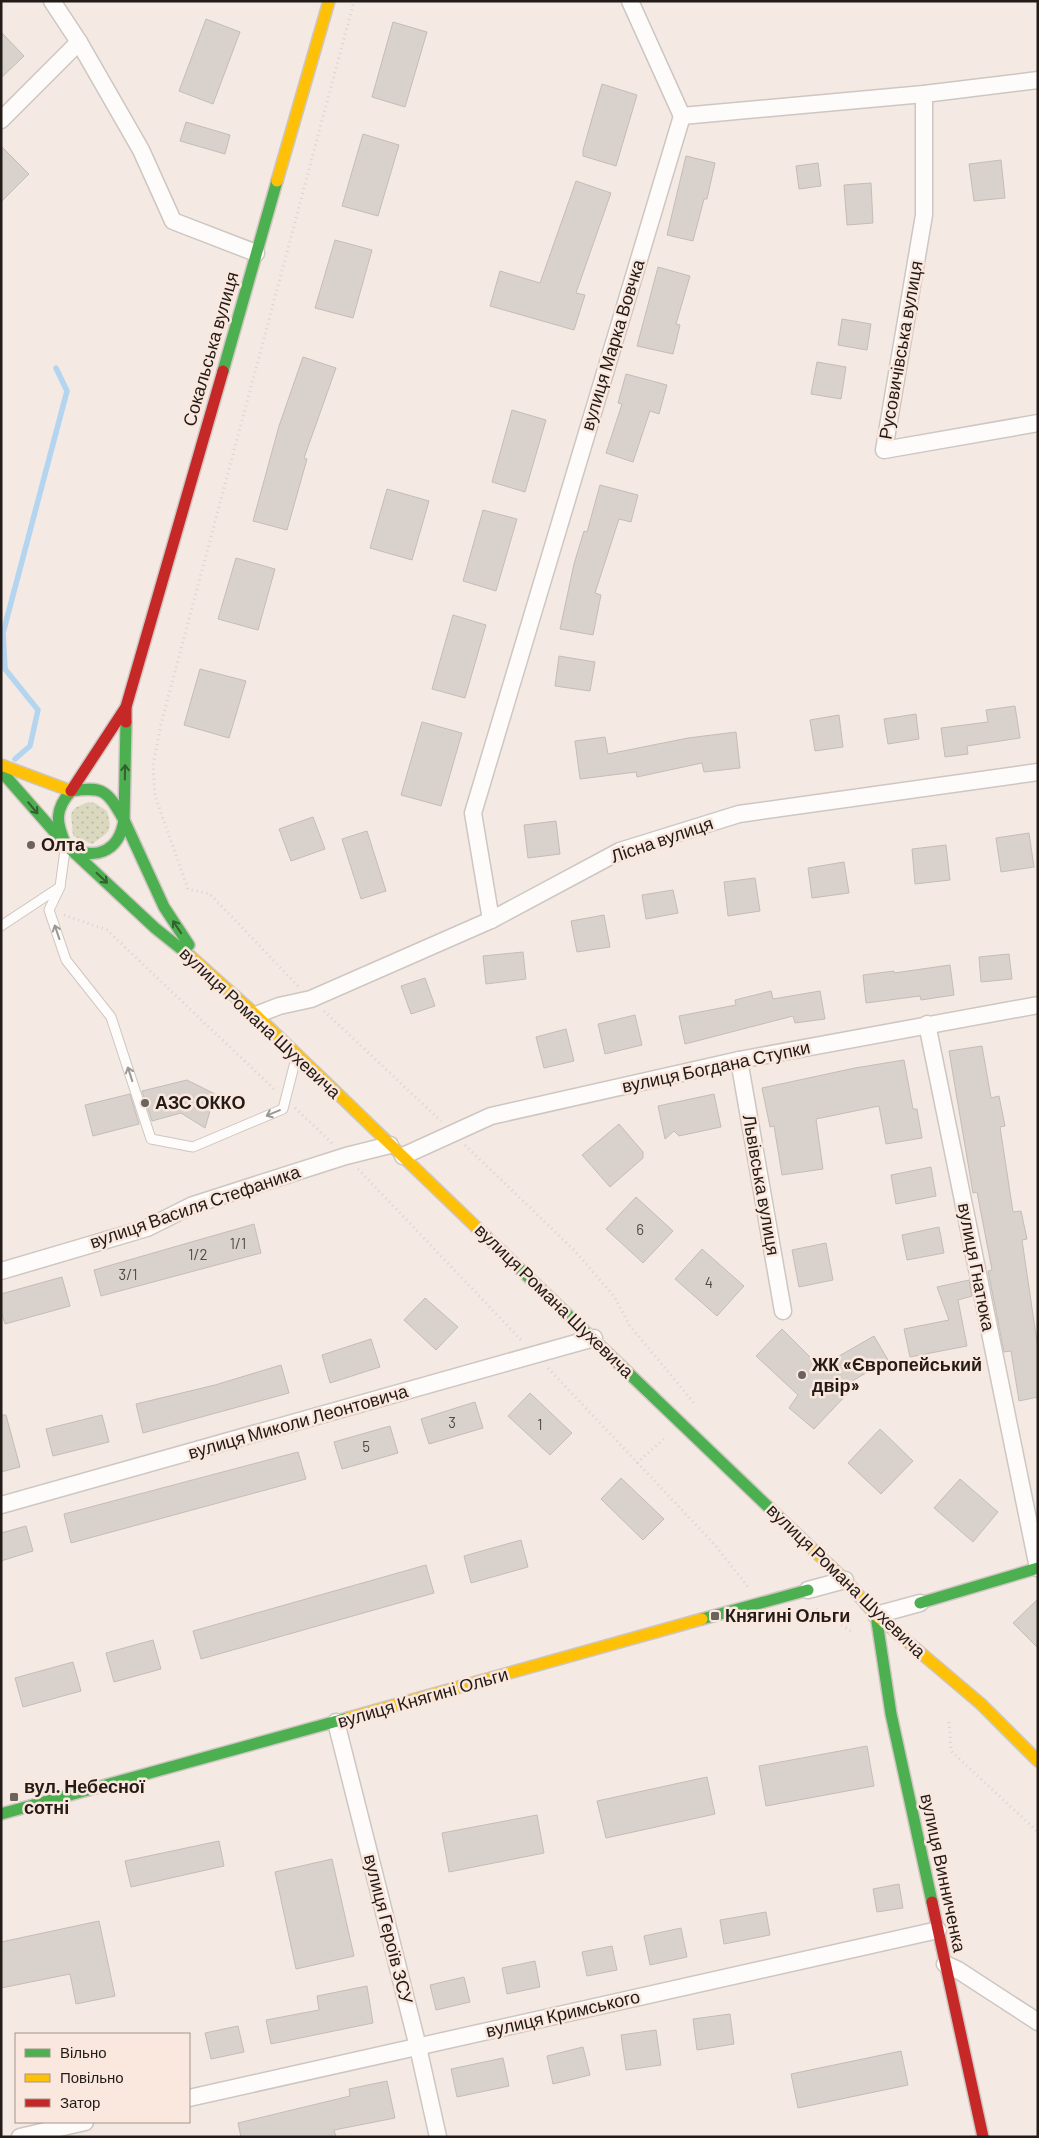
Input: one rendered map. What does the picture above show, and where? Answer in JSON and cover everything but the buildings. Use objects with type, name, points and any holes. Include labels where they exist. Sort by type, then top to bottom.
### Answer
[{"type":"main road","name":"Сокальська вулиця","points":[[126,707],[329,1]]},
{"type":"main road","points":[[126,707],[124,820],[120,835],[115,843],[100,852],[83,854],[66,845],[59,829],[58,812],[63,800],[71,791],[126,707]]},
{"type":"main road","points":[[1,765],[71,791],[87,788],[102,791],[112,800],[124,820],[164,908],[204,967]]},
{"type":"main road","name":"вулиця Романа Шухевича","points":[[1,771],[66,845],[155,928],[204,967],[256,1015],[845,1580],[876,1615],[981,1704],[1038,1761]]},
{"type":"main road","points":[[920,1602],[1038,1568]]},
{"type":"main road","name":"вулиця Княгині Ольги","points":[[1,1814],[808,1590]]},
{"type":"main road","name":"вулиця Винниченка","points":[[876,1615],[891,1714],[984,2137]]},
{"type":"street","points":[[52,1],[79,42],[141,150],[173,221],[256,253]]},
{"type":"street","points":[[630,1],[682,116],[924,94],[1038,80]]},
{"type":"street","points":[[1,120],[79,42]]},
{"type":"street","name":"Русовичівська вулиця","points":[[924,94],[924,215],[884,450],[1038,423]]},
{"type":"street","name":"вулиця Марка Вовчка","points":[[492,920],[472,813],[682,116]]},
{"type":"street","name":"Лісна вулиця","points":[[256,1015],[279,1006],[311,999],[492,920],[620,851],[738,814],[1038,772]]},
{"type":"street","name":"вулиця Богдана Ступки","points":[[403,1156],[492,1116],[739,1060],[1038,1005]]},
{"type":"street","name":"вулиця Гнатюка","points":[[927,1024],[1038,1568]]},
{"type":"street","name":"Львівська вулиця","points":[[739,1060],[783,1311]]},
{"type":"street","name":"вулиця Василя Стефаника","points":[[1,1271],[147,1228],[193,1205],[346,1156],[390,1145]]},
{"type":"street","name":"вулиця Миколи Леонтовича","points":[[1,1505],[594,1338]]},
{"type":"street","name":"вулиця Княгині Ольги","points":[[808,1590],[845,1580]]},
{"type":"street","points":[[876,1615],[920,1602]]},
{"type":"street","name":"вулиця Героїв ЗСУ","points":[[336,1722],[418,2047],[438,2137]]},
{"type":"street","name":"вулиця Кримського","points":[[190,2098],[938,1930]]},
{"type":"street","points":[[945,1964],[958,1970],[1038,2022]]},
{"type":"street","points":[[20,2137],[82,2123]]},
{"type":"lane","points":[[66,845],[60,887],[49,910],[66,960],[111,1017],[151,1140],[193,1147],[283,1109],[297,1056]]},
{"type":"lane","points":[[1,926],[60,887]]},
{"type":"path","points":[[354,1],[161,724],[153,766],[155,796],[188,889],[210,894],[311,999],[453,1132],[575,1251],[614,1296],[630,1326],[700,1410]]},
{"type":"path","points":[[49,910],[107,930],[281,1094]]},
{"type":"path","points":[[288,1101],[346,1156],[536,1355],[715,1545],[748,1588],[770,1601]]},
{"type":"path","points":[[808,1608],[814,1608],[851,1631]]},
{"type":"path","points":[[949,1722],[950,1751],[1038,1832]]},
{"type":"shaded area","points":[[88,802],[95,803],[107,811],[110,823],[106,834],[92,844],[73,836],[71,814],[75,808]]},
{"type":"waterway","points":[[15,759],[30,746],[38,710],[5,669],[3,633],[67,391],[56,368]]},
{"type":"traffic: fast","points":[[223,371],[277,181]]},
{"type":"traffic: fast","points":[[126,722],[124,820],[164,907],[189,945]]},
{"type":"traffic: fast","points":[[1,771],[66,845]]},
{"type":"traffic: fast","points":[[66,845],[86,853],[95,853],[111,847],[117,840],[124,820],[109,797],[98,790],[71,791],[65,798],[58,817],[60,830],[66,845],[155,928],[190,956]]},
{"type":"traffic: fast","points":[[476,1227],[783,1521]]},
{"type":"traffic: fast","points":[[920,1603],[1038,1568]]},
{"type":"traffic: fast","points":[[702,1619],[808,1590]]},
{"type":"traffic: fast","points":[[876,1615],[891,1714],[932,1902]]},
{"type":"traffic: fast","points":[[1,1814],[348,1718]]},
{"type":"traffic: slow","points":[[277,181],[329,1]]},
{"type":"traffic: slow","points":[[1,765],[71,791]]},
{"type":"traffic: slow","points":[[190,956],[256,1015],[476,1227]]},
{"type":"traffic: slow","points":[[783,1521],[845,1580],[876,1615],[981,1704],[1038,1761]]},
{"type":"traffic: slow","points":[[348,1718],[702,1619]]},
{"type":"traffic: jam","points":[[126,722],[126,707],[223,371]]},
{"type":"traffic: jam","points":[[71,791],[126,707]]},
{"type":"traffic: jam","points":[[932,1902],[983,2137]]},
{"type":"place","name":"Олта","points":[[31,845]]},
{"type":"place","name":"АЗС ОККО","points":[[145,1103]]},
{"type":"place","name":"ЖК «Європейський двір»","points":[[802,1375]]},
{"type":"place","name":"Княгині Ольги","points":[[715,1616]]},
{"type":"place","name":"вул. Небесної сотні","points":[[14,1797]]}]
